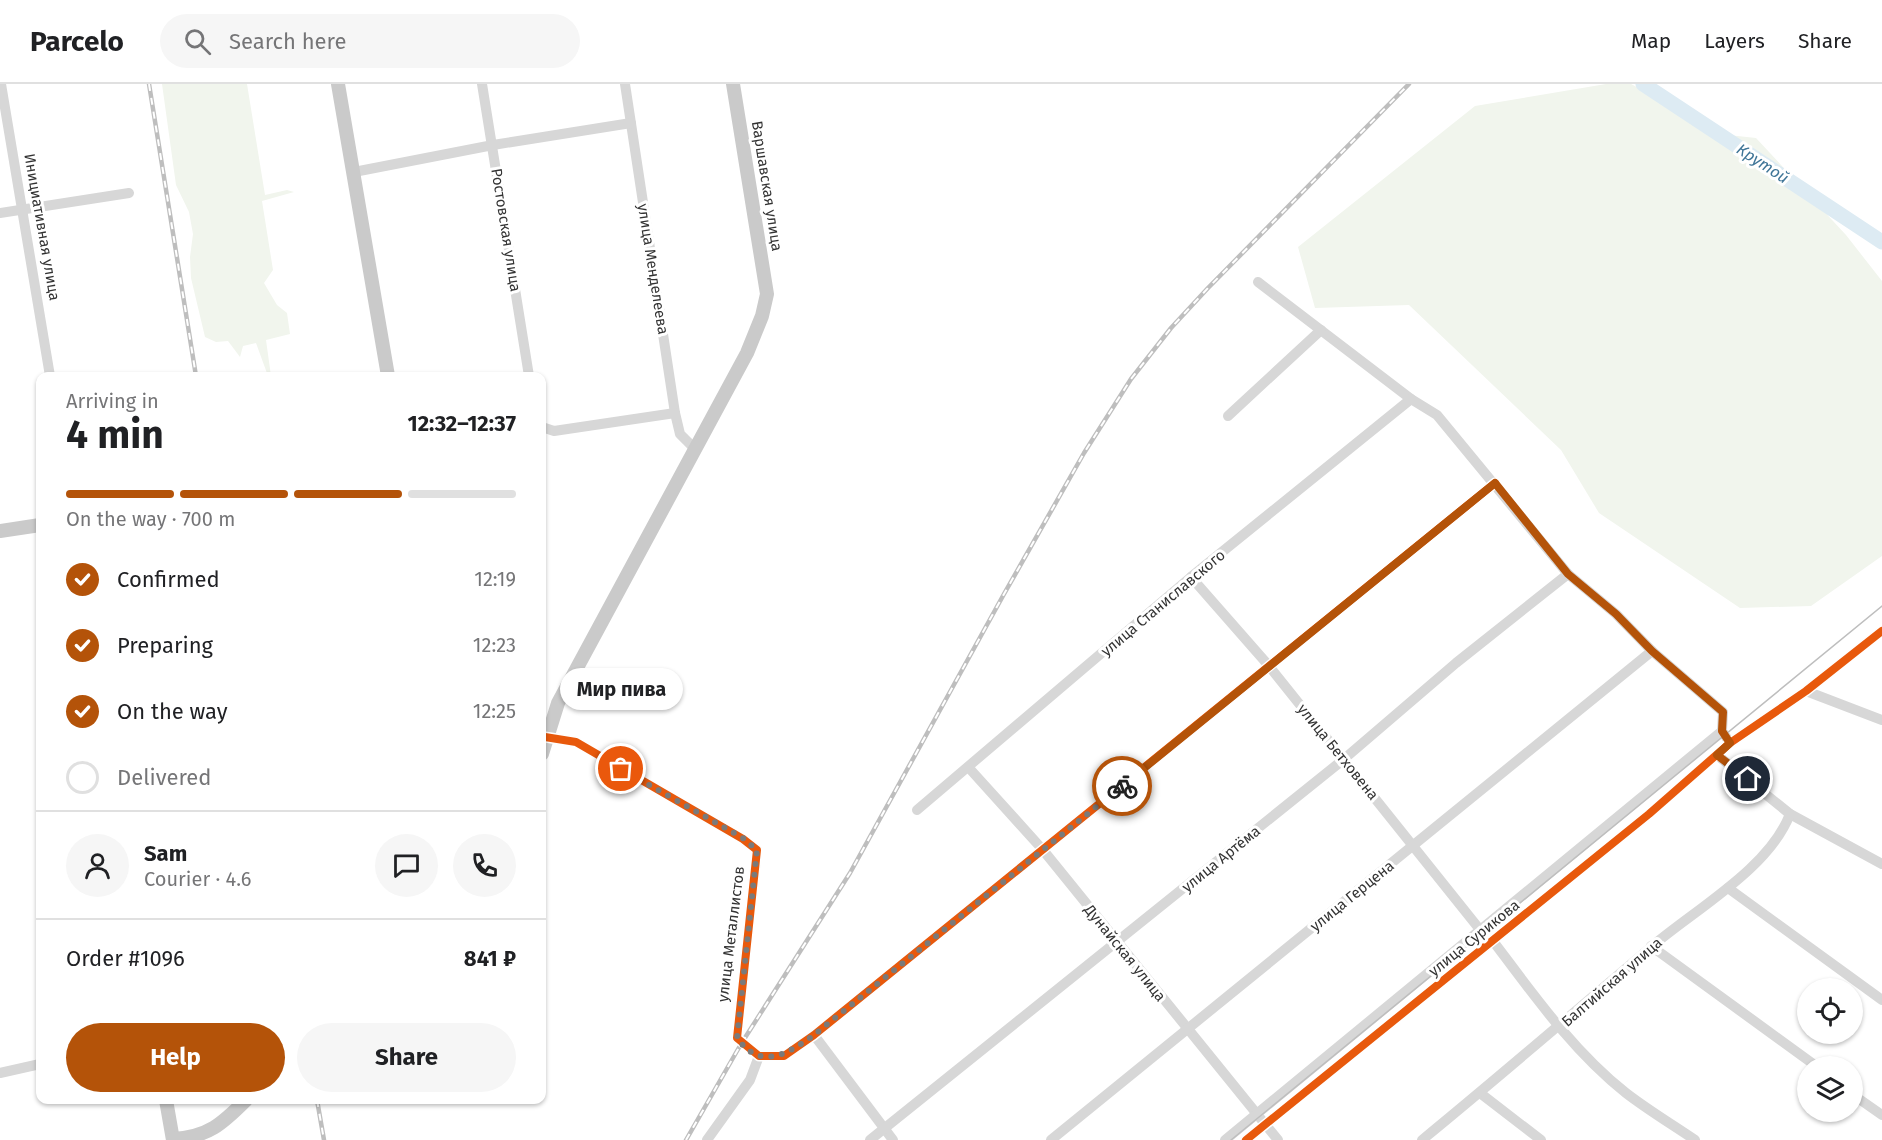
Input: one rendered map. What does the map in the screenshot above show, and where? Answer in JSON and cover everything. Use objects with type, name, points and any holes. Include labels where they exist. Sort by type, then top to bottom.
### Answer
[{"type":"main road","points":[[338,84],[387,372]]},
{"type":"main road","name":"Варшавская улица","points":[[694,448],[755,337],[767,294],[733,84]]},
{"type":"main road","points":[[546,734],[558,703],[694,448]]},
{"type":"main road","points":[[0,531],[36,526]]},
{"type":"main road","points":[[167,1104],[173,1140],[191,1138],[216,1128],[242,1104]]},
{"type":"street","name":"Инициативная улица","points":[[1,84],[49,372]]},
{"type":"street","name":"Ростовская улица","points":[[482,84],[529,372]]},
{"type":"street","name":"улица Менделеева","points":[[625,84],[675,413],[680,434],[694,448]]},
{"type":"street","points":[[354,172],[631,123]]},
{"type":"street","points":[[0,213],[129,193]]},
{"type":"street","points":[[1258,282],[1411,399],[1437,415],[1568,574],[1616,614],[1652,651],[1723,712],[1722,731],[1730,743]]},
{"type":"street","points":[[1228,416],[1321,330]]},
{"type":"street","name":"улица Станиславского","points":[[917,810],[1191,577],[1411,399]]},
{"type":"street","points":[[546,428],[554,431],[675,413]]},
{"type":"street","points":[[706,1140],[750,1080],[759,1056],[784,1056],[814,1035],[1495,483]]},
{"type":"street","name":"улица Артёма","points":[[870,1140],[1344,759],[1456,663],[1568,574]]},
{"type":"street","name":"улица Бетховена","points":[[1191,577],[1269,666],[1481,931]]},
{"type":"street","name":"улица Сурикова","points":[[1246,1140],[1649,814],[1730,743],[1806,691],[1882,631]]},
{"type":"street","name":"улица Герцена","points":[[1051,1140],[1652,651]]},
{"type":"street","points":[[1806,691],[1882,720]]},
{"type":"street","name":"улица Сурикова","points":[[1225,1140],[1722,731]]},
{"type":"street","name":"улица Металлистов","points":[[546,737],[576,741],[743,838],[757,850],[737,1038],[741,1044],[759,1056]]},
{"type":"street","points":[[1717,755],[1790,814],[1882,864]]},
{"type":"street","name":"Дунайская улица","points":[[969,768],[1043,850],[1278,1140]]},
{"type":"street","name":"Балтийская улица","points":[[1422,1140],[1559,1027],[1652,946],[1728,888],[1779,838],[1790,814]]},
{"type":"street","points":[[1728,888],[1882,999]]},
{"type":"street","points":[[1492,941],[1559,1027],[1626,1093],[1695,1140]]},
{"type":"street","points":[[1652,946],[1802,1056]]},
{"type":"street","points":[[814,1035],[892,1140]]},
{"type":"street","points":[[0,1073],[36,1065]]},
{"type":"street","points":[[1480,1093],[1541,1140]]},
{"type":"street","points":[[1863,1102],[1882,1115]]},
{"type":"shaded area","points":[[162,84],[247,84],[265,195],[287,190],[294,192],[262,201],[273,270],[264,283],[277,305],[287,313],[290,334],[266,340],[270,372],[267,372],[256,343],[243,346],[240,357],[228,341],[216,342],[205,337],[191,278],[190,257],[193,234],[189,212],[176,185]]},
{"type":"shaded area","points":[[1606,84],[1631,84],[1728,135],[1756,138],[1846,235],[1882,281],[1882,556],[1811,606],[1740,608],[1599,513],[1561,450],[1409,305],[1315,308],[1298,247],[1475,106]]},
{"type":"waterway","name":"Крутой","points":[[1643,84],[1882,242]]},
{"type":"tram line","points":[[1231,1140],[1882,606]]},
{"type":"railway","points":[[149,84],[195,372]]},
{"type":"railway","points":[[686,1140],[741,1044],[850,873],[1084,453],[1131,379],[1171,328],[1208,288],[1409,84]]},
{"type":"railway","points":[[318,1104],[324,1140]]},
{"type":"cycle path","points":[[546,737],[576,742],[743,839],[757,850],[737,1038],[759,1056],[784,1056],[814,1035],[1495,483]]},
{"type":"cycle path","points":[[1246,1140],[1649,814],[1730,743],[1806,691],[1882,631]]},
{"type":"way so far","points":[[621,769],[743,838],[757,850],[737,1020],[737,1038],[741,1044],[759,1056],[784,1056],[814,1035],[1122,786]]},
{"type":"place","name":"Мир пива","points":[[621,769]]},
{"type":"route","points":[[1122,786],[1495,483],[1568,574],[1616,614],[1652,651],[1723,712],[1722,731],[1730,743],[1717,755],[1748,779]]}]
